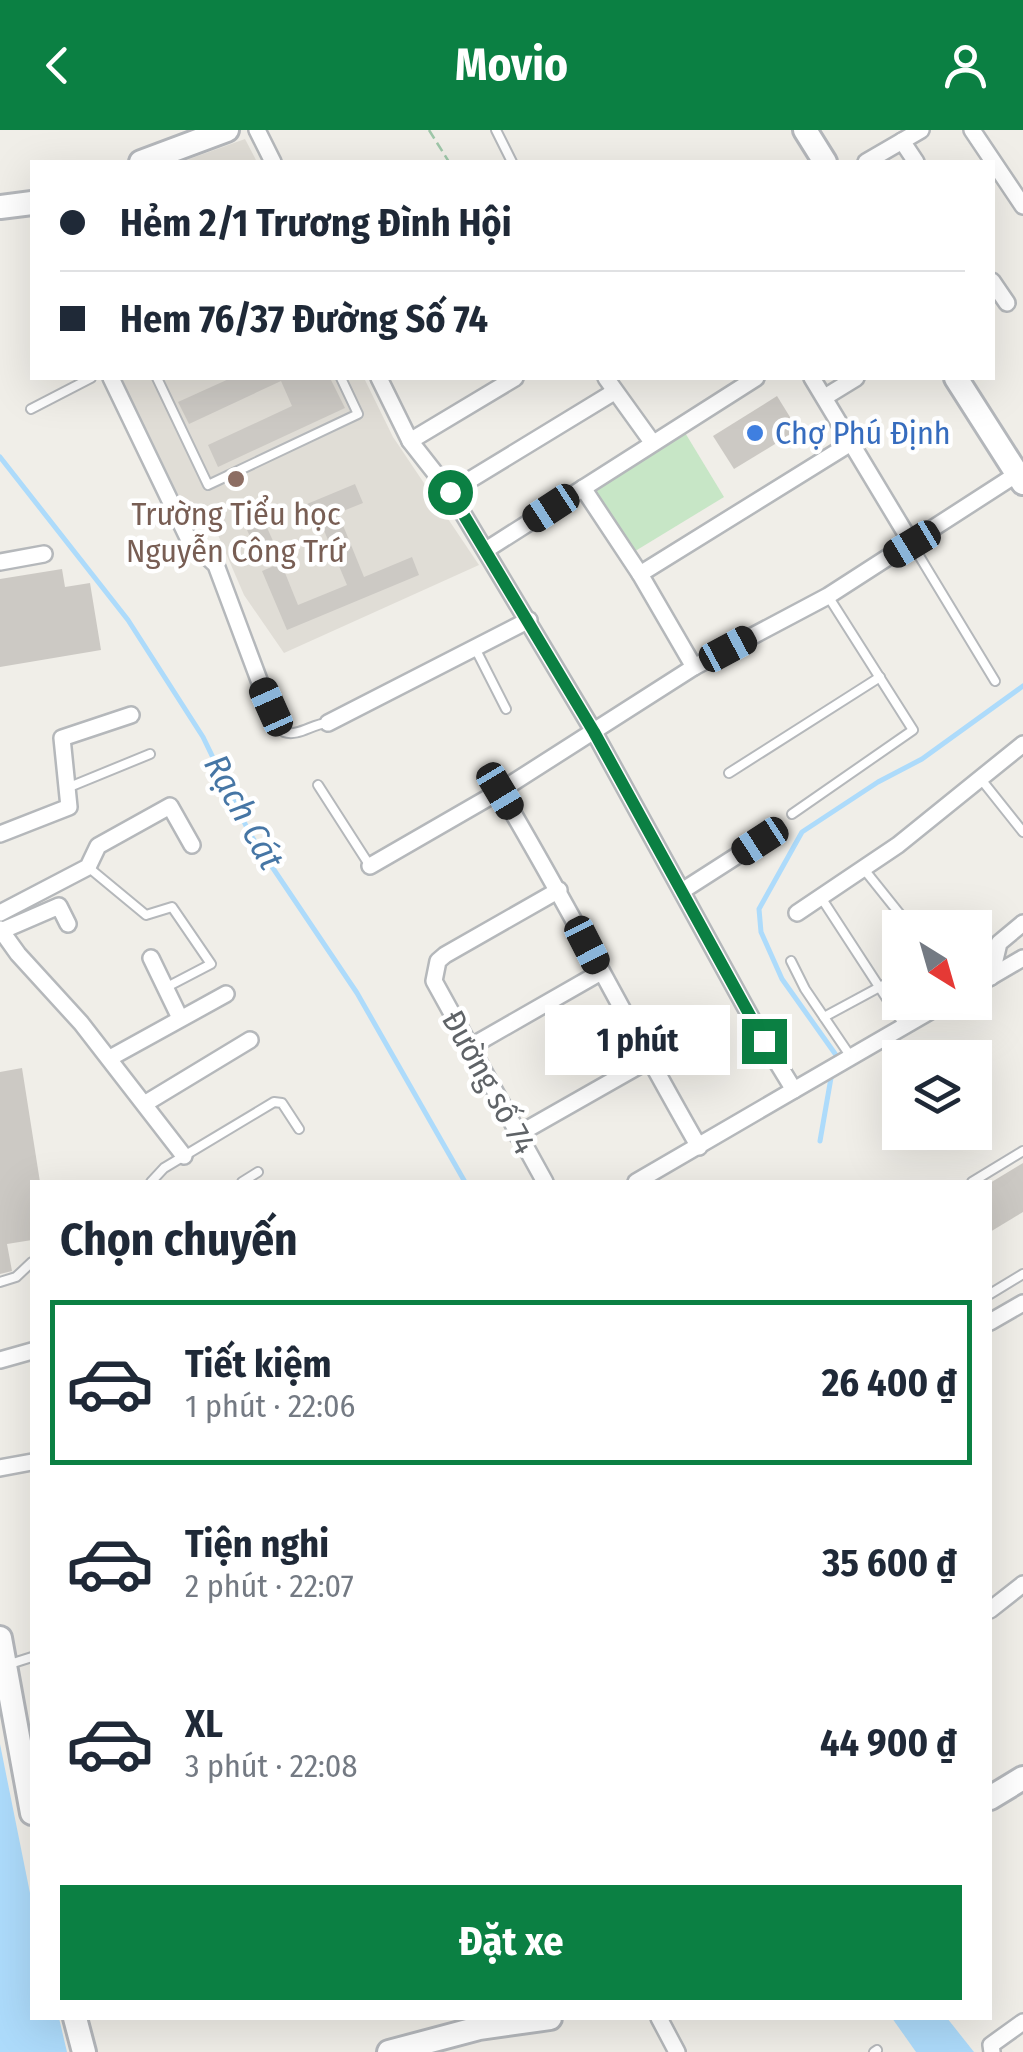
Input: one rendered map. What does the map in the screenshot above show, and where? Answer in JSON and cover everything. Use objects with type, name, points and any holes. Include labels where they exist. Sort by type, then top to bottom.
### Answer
[{"type":"street","points":[[146,160],[227,130]]},
{"type":"street","points":[[257,130],[272,160]]},
{"type":"street","points":[[806,130],[825,160]]},
{"type":"street","points":[[869,160],[921,130]]},
{"type":"street","points":[[972,130],[992,160]]},
{"type":"street","points":[[902,141],[915,160]]},
{"type":"street","points":[[995,164],[1023,206]]},
{"type":"street","points":[[0,207],[30,203]]},
{"type":"street","points":[[995,285],[1007,303]]},
{"type":"street","points":[[112,380],[189,540],[216,565],[262,688]]},
{"type":"street","points":[[380,380],[410,441],[450,492],[594,732],[794,1090]]},
{"type":"street","points":[[410,441],[513,380]]},
{"type":"street","points":[[486,550],[753,380]]},
{"type":"street","points":[[813,380],[912,544]]},
{"type":"street","points":[[825,397],[853,380]]},
{"type":"street","points":[[370,866],[500,791],[694,666],[828,596],[912,544],[1017,466],[957,380]]},
{"type":"street","points":[[450,492],[610,385],[652,442]]},
{"type":"street","points":[[640,574],[851,442]]},
{"type":"street","points":[[583,488],[694,666]]},
{"type":"street","points":[[0,562],[44,554]]},
{"type":"street","points":[[328,723],[528,620]]},
{"type":"street","points":[[0,834],[69,807],[62,738],[131,715]]},
{"type":"street","points":[[796,912],[898,845],[1023,744]]},
{"type":"street","points":[[500,791],[559,890],[699,1147]]},
{"type":"street","points":[[0,913],[88,867],[98,846],[170,806],[192,846]]},
{"type":"street","points":[[682,891],[760,841]]},
{"type":"street","name":"Đường số 74","points":[[544,1180],[434,981],[438,961],[445,954],[559,890]]},
{"type":"street","points":[[68,924],[59,906],[1,930],[146,1102],[184,1156]]},
{"type":"street","points":[[992,971],[995,954],[1008,934],[1023,923]]},
{"type":"street","points":[[151,958],[180,1018]]},
{"type":"street","points":[[992,976],[1023,958]]},
{"type":"street","points":[[470,1047],[601,972]]},
{"type":"street","points":[[110,1058],[226,994]]},
{"type":"street","points":[[640,1180],[915,1020]]},
{"type":"street","points":[[146,1102],[250,1040]]},
{"type":"street","points":[[517,1134],[649,1060]]},
{"type":"street","points":[[992,1321],[1023,1303]]},
{"type":"street","points":[[0,1360],[30,1352]]},
{"type":"street","points":[[0,1468],[30,1462]]},
{"type":"street","points":[[992,1608],[1023,1584]]},
{"type":"street","points":[[0,1638],[6,1666],[24,1711],[30,1788]]},
{"type":"street","points":[[992,1797],[1023,1778]]},
{"type":"street","points":[[76,2020],[84,2052]]},
{"type":"street","points":[[390,2052],[479,2028],[536,2020]]},
{"type":"street","points":[[660,2020],[676,2052]]},
{"type":"street","points":[[992,2052],[998,2038],[1023,2022]]},
{"type":"lane","points":[[496,130],[511,160]]},
{"type":"lane","points":[[31,409],[87,380]]},
{"type":"lane","points":[[157,380],[208,485],[358,414],[341,380]]},
{"type":"lane","points":[[912,544],[995,680]]},
{"type":"lane","points":[[792,814],[913,730],[828,596]]},
{"type":"lane","points":[[475,648],[506,709]]},
{"type":"lane","points":[[729,773],[880,676]]},
{"type":"lane","points":[[262,688],[284,732],[296,734],[328,723]]},
{"type":"lane","points":[[68,788],[150,754]]},
{"type":"lane","points":[[980,778],[1023,832]]},
{"type":"lane","points":[[318,785],[370,866]]},
{"type":"lane","points":[[88,867],[146,914],[172,907],[211,964],[166,988]]},
{"type":"lane","points":[[863,868],[897,910]]},
{"type":"lane","points":[[822,898],[905,1026]]},
{"type":"lane","points":[[791,960],[852,1057]]},
{"type":"lane","points":[[824,1017],[880,987]]},
{"type":"lane","points":[[152,1180],[158,1172],[274,1102],[282,1103],[299,1130]]},
{"type":"lane","points":[[975,1180],[1023,1151]]},
{"type":"lane","points":[[245,1180],[258,1172]]},
{"type":"lane","points":[[0,1282],[16,1277],[30,1264]]},
{"type":"lane","points":[[992,1293],[1023,1274]]},
{"type":"lane","points":[[6,1666],[30,1658]]},
{"type":"path","points":[[429,130],[447,160]]},
{"type":"shaded area","points":[[245,139],[256,160],[187,160]]},
{"type":"shaded area","points":[[122,380],[365,380],[393,437],[479,565],[284,653],[244,595],[212,521],[195,529]]},
{"type":"green space","points":[[684,431],[724,497],[632,553],[592,487]]},
{"type":"water","points":[[0,1744],[30,1893],[30,2020],[59,2020],[67,2052],[0,2052]]},
{"type":"water","points":[[893,2020],[949,2020],[974,2052],[916,2052]]},
{"type":"building","points":[[227,380],[331,380],[345,408],[218,467],[208,445],[292,406],[281,381],[189,424],[178,402]]},
{"type":"building","name":"Chợ Phú Định","points":[[777,396],[798,430],[734,469],[713,436]]},
{"type":"building","points":[[355,484],[363,503],[338,513],[364,577],[412,557],[419,575],[287,630],[262,571],[281,563],[298,605],[347,585],[320,521],[302,528],[295,509]]},
{"type":"building","points":[[265,523],[273,541],[256,549],[247,530]]},
{"type":"building","points":[[62,569],[65,587],[90,583],[101,650],[0,667],[0,579]]},
{"type":"building","points":[[22,1068],[40,1180],[30,1180],[30,1240],[7,1244],[12,1271],[0,1274],[0,1072]]},
{"type":"building","points":[[1023,1163],[1023,1212],[992,1231],[992,1182]]},
{"type":"waterway","name":"Rạch Cát","points":[[0,457],[128,620],[203,737],[250,834],[357,993],[464,1180]]},
{"type":"waterway","points":[[835,1061],[836,1055],[782,979],[761,932],[759,909],[802,832],[878,782],[922,759],[1023,686]]},
{"type":"waterway","points":[[820,1141],[832,1072]]},
{"type":"place","name":"Chợ Phú Định","points":[[755,433]]},
{"type":"place","name":"Trường Tiểu học Nguyễn Công Trứ","points":[[236,479]]},
{"type":"route","points":[[450,492],[594,732],[764,1041]]}]
